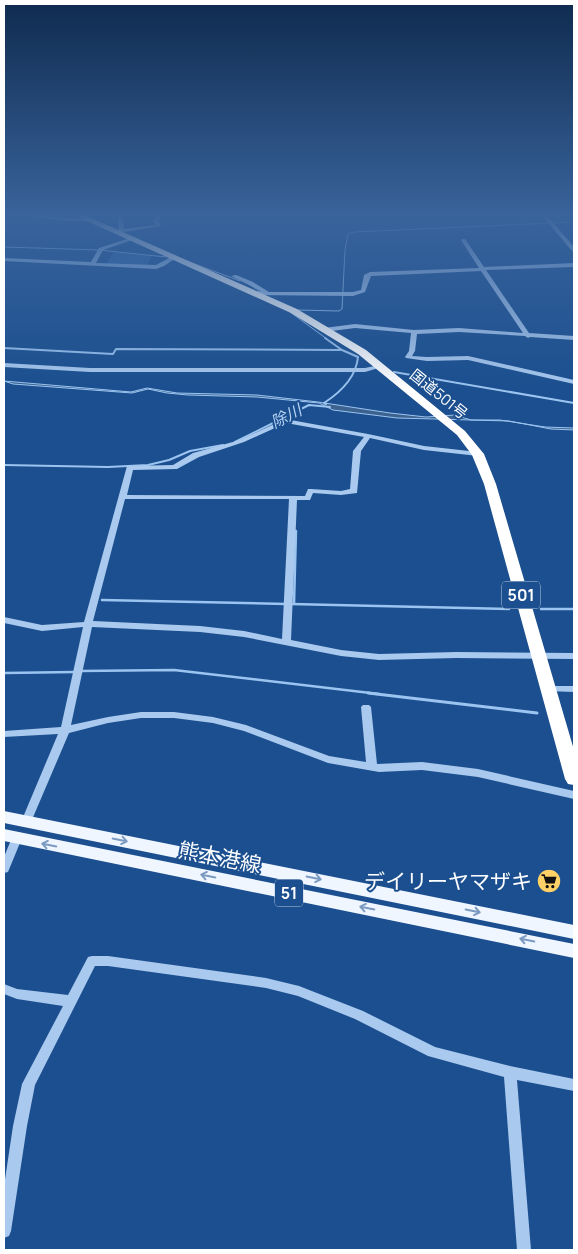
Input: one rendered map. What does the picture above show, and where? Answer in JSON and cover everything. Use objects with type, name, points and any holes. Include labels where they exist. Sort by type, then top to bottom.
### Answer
[{"type":"highway","name":"国道501号","points":[[204,272],[294,311],[362,352],[461,433],[478,454],[490,484],[574,779]]},
{"type":"main road","name":"熊本港線","points":[[4,817],[574,932]]},
{"type":"main road","name":"熊本港線","points":[[10,837],[574,951]]},
{"type":"street","points":[[252,293],[352,294],[363,291],[367,275],[370,274],[426,272]]},
{"type":"street","points":[[484,272],[528,336]]},
{"type":"street","points":[[234,276],[268,293]]},
{"type":"street","points":[[324,330],[355,326],[414,332],[459,330],[574,338]]},
{"type":"street","points":[[414,332],[412,351],[408,357],[427,359],[468,358],[574,382]]},
{"type":"street","points":[[4,365],[90,370],[365,370],[379,366]]},
{"type":"street","points":[[26,822],[65,730],[88,624],[130,468],[174,467],[196,455],[242,441],[285,421],[424,448],[478,454]]},
{"type":"street","points":[[123,497],[307,498],[311,491],[354,491],[357,451],[368,436]]},
{"type":"street","points":[[286,642],[292,498]]},
{"type":"street","points":[[4,620],[42,628],[88,624],[200,629],[286,642],[341,653],[379,657],[574,656]]},
{"type":"street","points":[[549,689],[574,689]]},
{"type":"street","points":[[366,707],[372,767]]},
{"type":"street","points":[[4,734],[65,730],[141,715],[174,715],[214,720],[246,728],[328,758],[372,767],[422,766],[478,773],[574,796]]},
{"type":"street","points":[[4,870],[10,837]]},
{"type":"street","points":[[4,1231],[20,1126],[29,1084],[92,961],[108,961],[266,983],[299,991],[359,1015],[432,1052],[574,1086]]},
{"type":"street","points":[[4,989],[17,994],[70,1001]]},
{"type":"street","points":[[510,1072],[524,1250]]},
{"type":"shaded area","points":[[4,381],[131,392],[147,388],[177,393],[257,395],[318,402],[426,417],[455,415],[471,420],[397,418],[333,410],[319,403],[257,397],[188,395],[148,389],[132,393],[13,384]]},
{"type":"shaded area","points":[[520,423],[545,427],[574,428],[574,430],[551,429]]},
{"type":"waterway","points":[[215,272],[240,281]]},
{"type":"waterway","points":[[297,310],[339,311],[342,309],[344,272]]},
{"type":"waterway","points":[[252,286],[262,293]]},
{"type":"waterway","points":[[290,312],[327,339]]},
{"type":"waterway","points":[[325,338],[342,350]]},
{"type":"waterway","points":[[4,348],[113,354],[116,349],[342,350]]},
{"type":"waterway","points":[[326,404],[324,403],[347,384],[357,365],[358,357],[342,350]]},
{"type":"waterway","points":[[394,372],[574,403]]},
{"type":"waterway","name":"除川","points":[[235,442],[309,405],[330,407]]},
{"type":"waterway","name":"除川","points":[[4,465],[108,467],[148,465],[169,460],[190,451],[223,445]]},
{"type":"waterway","points":[[294,604],[296,531]]},
{"type":"waterway","points":[[102,600],[286,604]]},
{"type":"waterway","points":[[291,604],[509,609]]},
{"type":"waterway","points":[[541,609],[574,609]]},
{"type":"waterway","points":[[80,671],[174,670],[379,694]]},
{"type":"waterway","points":[[4,673],[75,672]]},
{"type":"waterway","points":[[368,693],[537,713]]},
{"type":"place","name":"デイリーヤマザキ","points":[[549,881]]}]
